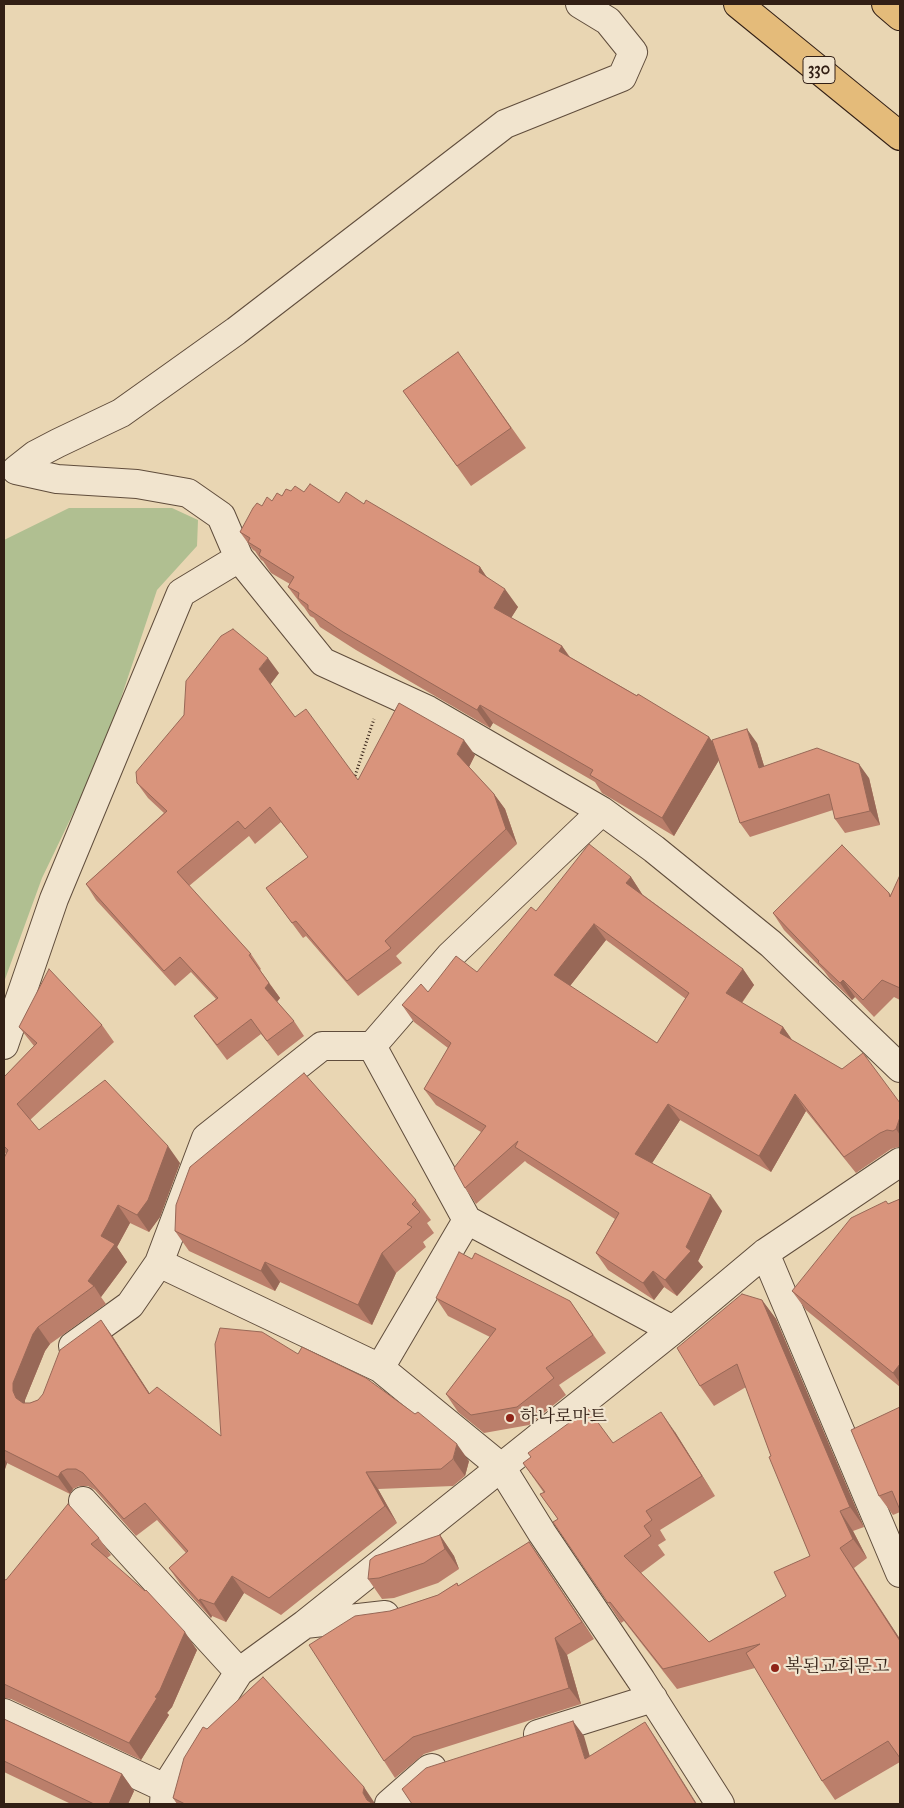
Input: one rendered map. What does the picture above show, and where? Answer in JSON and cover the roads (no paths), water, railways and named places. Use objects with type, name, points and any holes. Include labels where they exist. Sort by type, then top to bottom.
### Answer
[{"type":"highway","name":"330","points":[[738,4],[900,136]]},
{"type":"highway","points":[[886,4],[900,16]]},
{"type":"street","points":[[10,473],[58,443],[120,413],[173,376],[505,124],[622,77],[633,52],[608,21],[580,4]]},
{"type":"street","points":[[10,473],[57,479],[137,484],[188,493],[221,516],[240,558],[323,662],[428,710],[602,811],[654,849],[771,944],[900,1068]]},
{"type":"street","points":[[4,1045],[54,899],[182,594],[240,558]]},
{"type":"street","points":[[56,1365],[59,1357],[130,1305],[159,1263],[206,1138],[322,1046],[372,1046],[450,956],[602,811]]},
{"type":"street","points":[[372,1046],[467,1220],[673,1330]]},
{"type":"street","points":[[4,1713],[164,1796],[239,1672],[305,1624],[673,1330],[765,1253],[900,1162]]},
{"type":"street","points":[[380,1368],[467,1220]]},
{"type":"street","points":[[765,1253],[900,1573]]},
{"type":"street","points":[[159,1263],[380,1368],[501,1467],[542,1533],[653,1698],[720,1804]]},
{"type":"street","points":[[83,1501],[239,1672]]},
{"type":"street","points":[[518,1549],[542,1533]]},
{"type":"street","points":[[305,1624],[405,1611]]},
{"type":"street","points":[[513,1742],[653,1698]]},
{"type":"street","points":[[389,1804],[428,1769],[456,1760]]},
{"type":"place","name":"하나로마트","points":[[510,1418]]},
{"type":"place","name":"복된교회문고","points":[[775,1668]]}]
